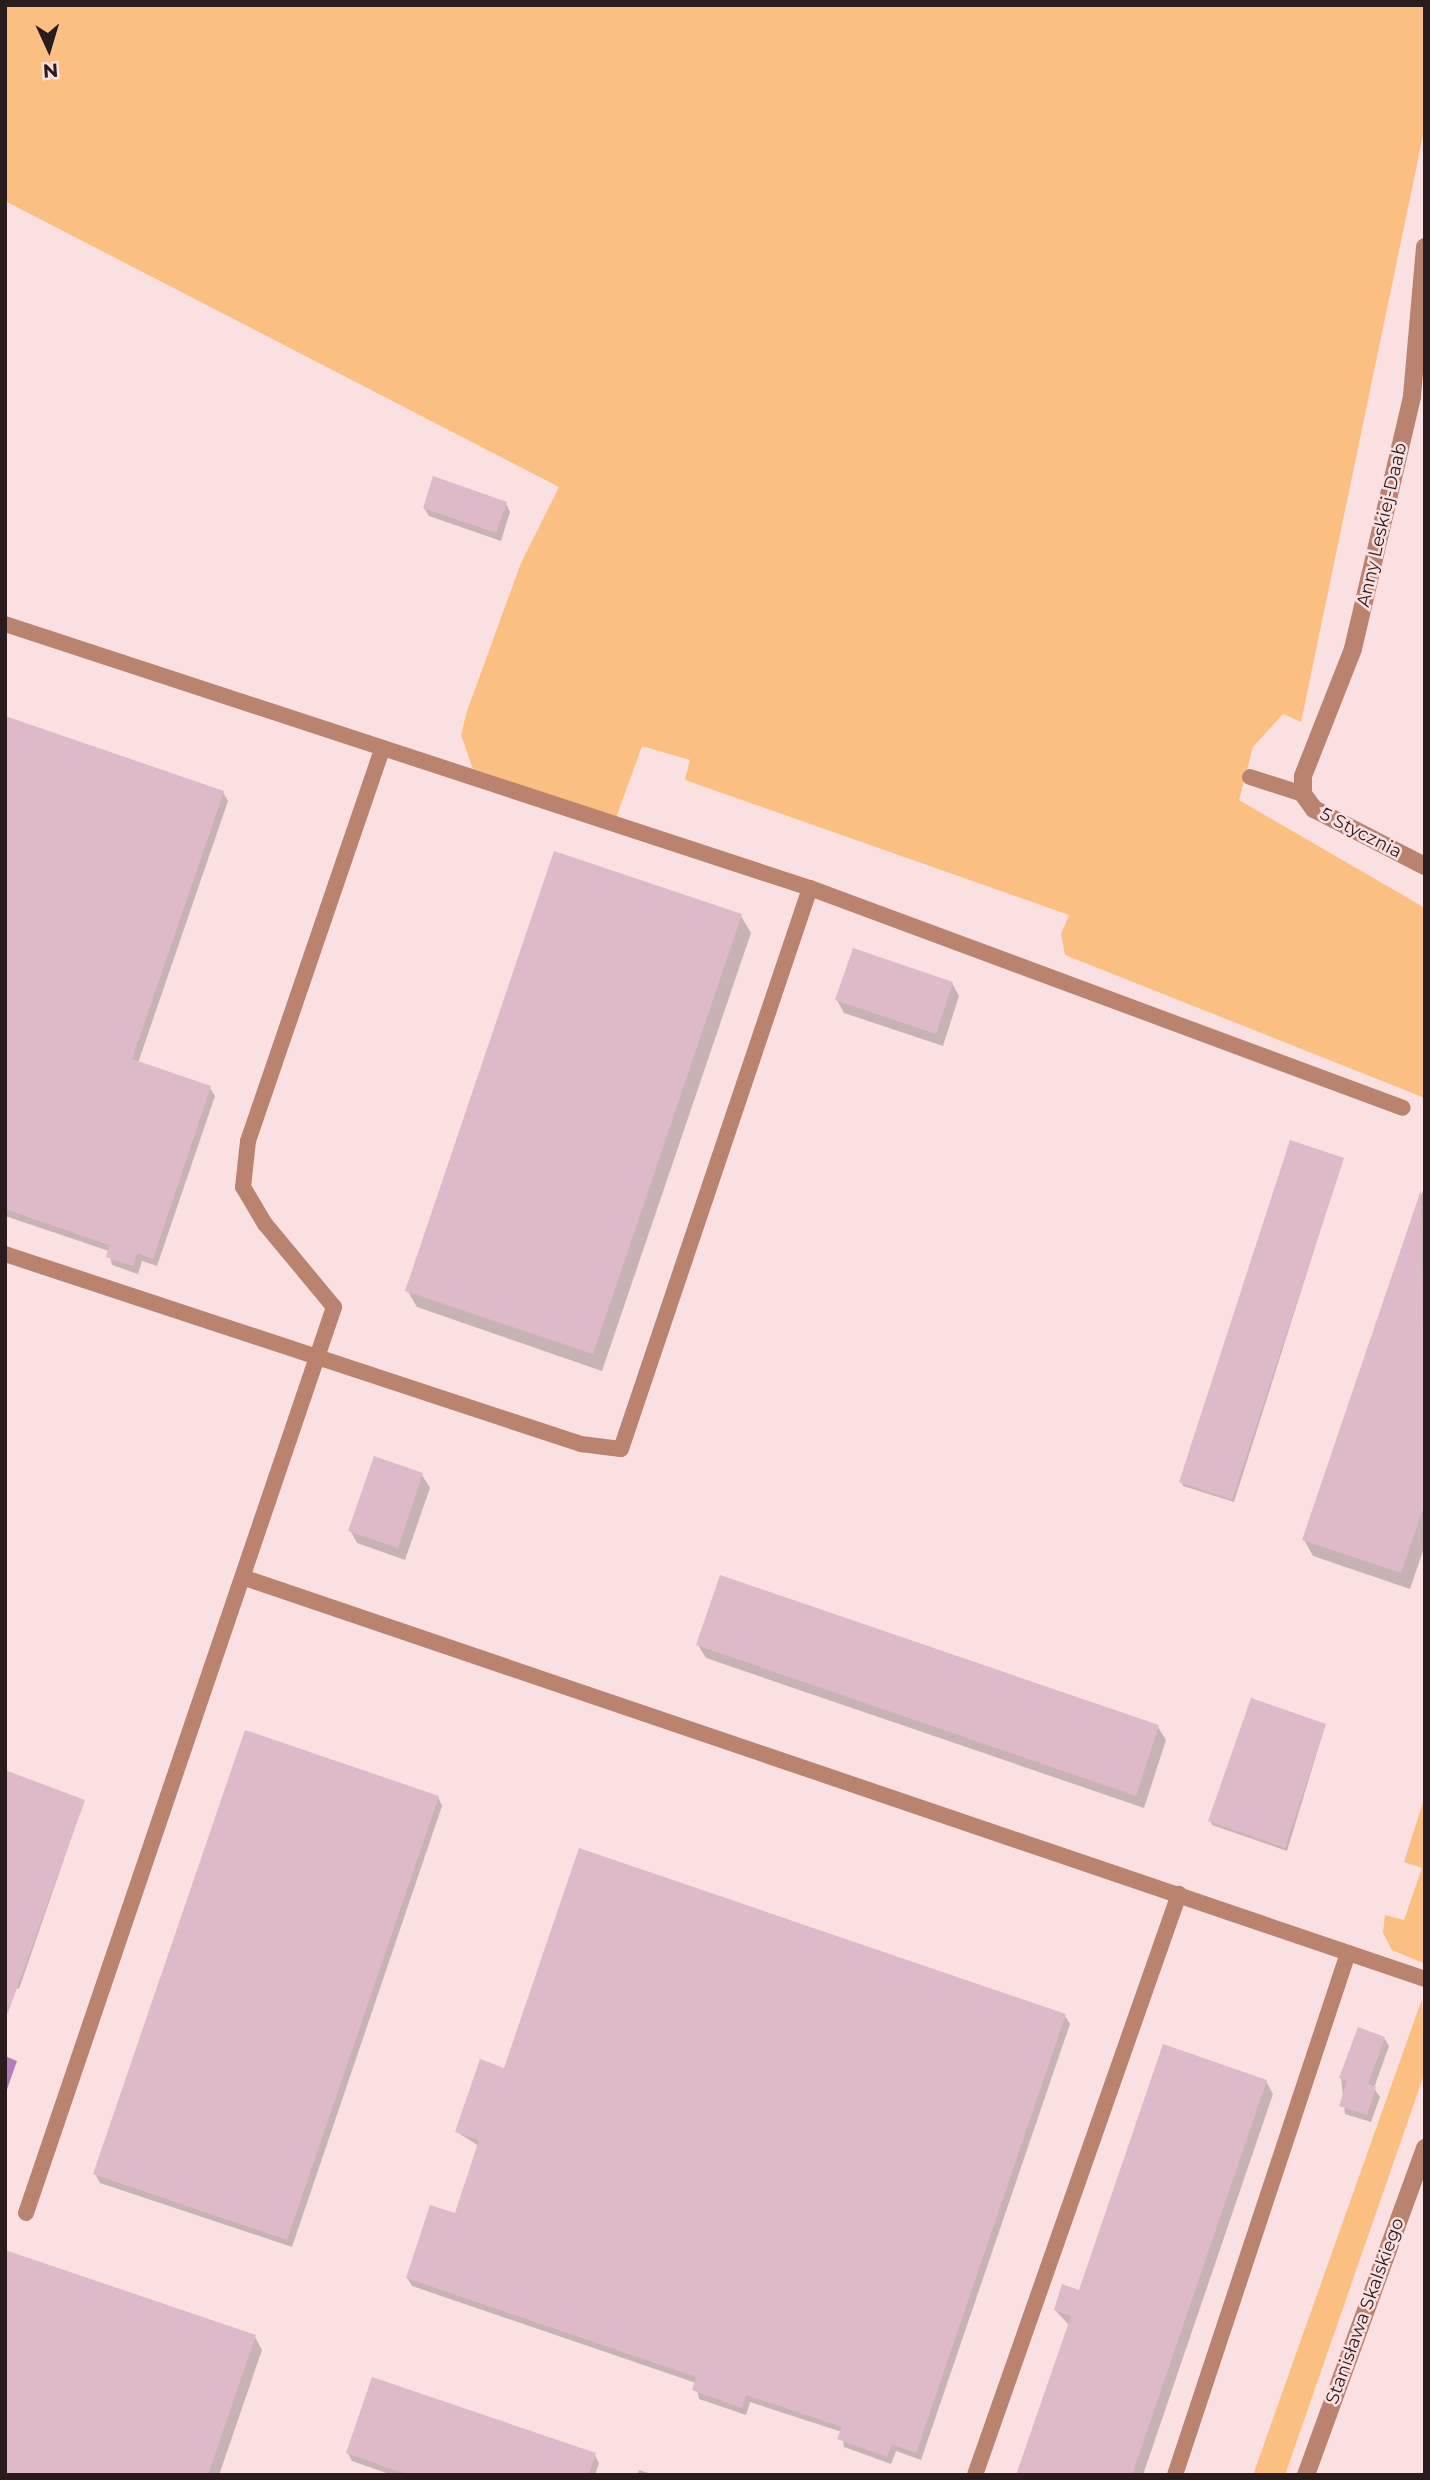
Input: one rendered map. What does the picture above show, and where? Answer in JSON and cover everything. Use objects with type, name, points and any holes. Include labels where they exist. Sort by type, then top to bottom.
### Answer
[{"type":"street","name":"Anny Leskiej-Daab","points":[[1303,794],[1303,776],[1353,649],[1412,397],[1425,247]]},
{"type":"street","name":"5 Stycznia","points":[[1303,794],[1314,809],[1425,866]]},
{"type":"street","name":"Stanisława Skalskiego","points":[[1306,2475],[1425,2147]]},
{"type":"lane","points":[[5,624],[381,752],[810,888],[1403,1108]]},
{"type":"lane","points":[[26,2213],[245,1578],[334,1307],[265,1224],[243,1187],[248,1141],[381,752]]},
{"type":"lane","points":[[1250,777],[1303,794]]},
{"type":"lane","points":[[5,1254],[580,1444],[621,1449],[810,888]]},
{"type":"lane","points":[[245,1578],[1425,1979]]},
{"type":"lane","points":[[975,2475],[1180,1894]]},
{"type":"lane","points":[[1175,2475],[1348,1954]]},
{"type":"shaded area","points":[[5,5],[1425,5],[1425,126],[1301,722],[1283,714],[1253,747],[1239,800],[1425,908],[1425,1098],[1065,955],[1061,934],[1069,915],[685,780],[690,760],[642,746],[616,818],[473,769],[461,735],[467,711],[521,563],[559,487],[5,201]]},
{"type":"shaded area","points":[[1425,1796],[1423,1963],[1392,1950],[1383,1933],[1385,1915],[1404,1920],[1422,1868],[1404,1862]]},
{"type":"shaded area","points":[[1422,1999],[1425,2072],[1285,2475],[1253,2475]]},
{"type":"shaded area","points":[[5,2056],[17,2061],[5,2095]]},
{"type":"building","points":[[433,476],[507,502],[496,533],[423,508]]},
{"type":"building","points":[[5,716],[224,791],[132,1059],[211,1086],[153,1259],[137,1253],[133,1266],[106,1257],[109,1245],[5,1209]]},
{"type":"building","points":[[554,851],[742,914],[593,1354],[405,1291]]},
{"type":"building","points":[[853,948],[953,982],[936,1034],[835,1000]]},
{"type":"building","points":[[1290,1140],[1344,1158],[1232,1500],[1179,1482]]},
{"type":"building","points":[[1421,1190],[1425,1503],[1401,1573],[1302,1540]]},
{"type":"building","points":[[374,1456],[423,1473],[398,1548],[348,1531]]},
{"type":"building","points":[[720,1575],[1159,1725],[1136,1796],[696,1645]]},
{"type":"building","points":[[1251,1698],[1326,1724],[1285,1848],[1208,1821]]},
{"type":"building","points":[[245,1730],[439,1796],[287,2240],[93,2174]]},
{"type":"building","points":[[5,1770],[85,1800],[8,2013],[5,2012]]},
{"type":"building","points":[[579,1848],[1066,2014],[916,2453],[892,2444],[887,2457],[837,2439],[842,2427],[746,2395],[742,2408],[692,2390],[696,2377],[406,2278],[430,2205],[455,2213],[479,2140],[455,2132],[480,2059],[504,2068]]},
{"type":"building","points":[[1358,2027],[1385,2037],[1368,2084],[1376,2087],[1367,2115],[1339,2106],[1347,2081],[1339,2078]]},
{"type":"building","points":[[1163,2044],[1267,2080],[1132,2475],[1016,2475],[1071,2316],[1054,2310],[1062,2284],[1079,2290]]},
{"type":"building","points":[[5,2250],[256,2335],[208,2475],[5,2475]]},
{"type":"building","points":[[372,2377],[596,2453],[588,2475],[409,2475],[346,2453]]}]
